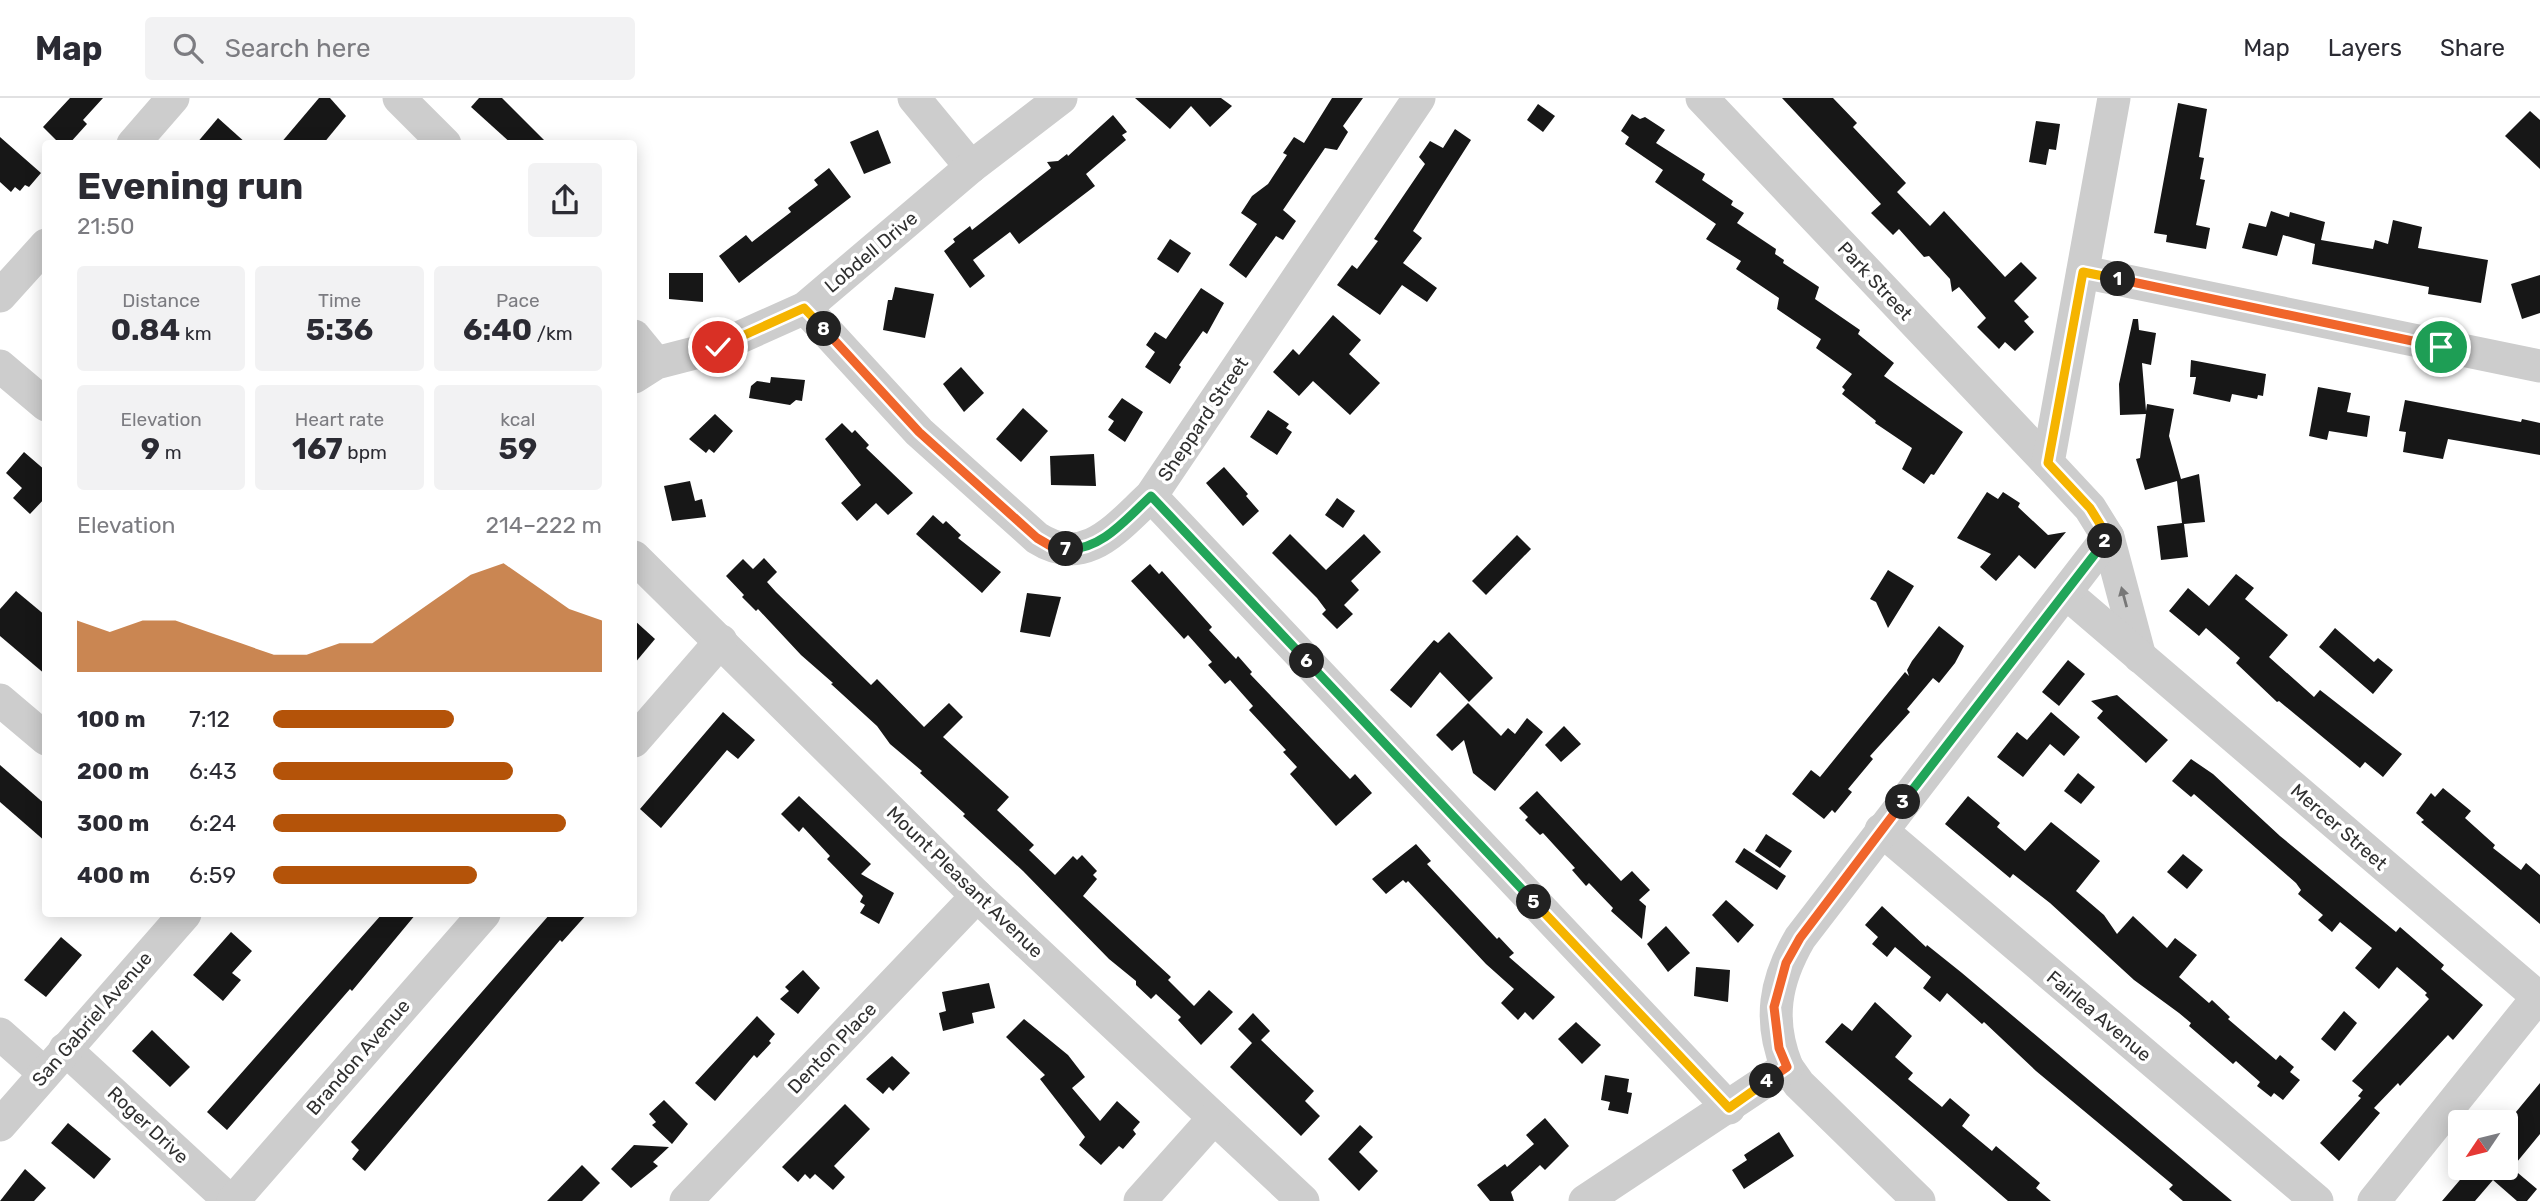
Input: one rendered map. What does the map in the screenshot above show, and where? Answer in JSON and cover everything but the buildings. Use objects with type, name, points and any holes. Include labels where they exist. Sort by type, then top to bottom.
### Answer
[{"type":"street","points":[[136,140],[173,98]]},
{"type":"street","points":[[399,98],[441,140]]},
{"type":"street","points":[[914,98],[971,167]]},
{"type":"street","name":"Lobdell Drive","points":[[640,374],[718,347],[804,308],[971,167],[1061,98]]},
{"type":"street","name":"Sheppard Street","points":[[804,308],[919,432],[1037,538],[1054,548],[1086,547],[1103,539],[1151,496],[1419,98]]},
{"type":"street","name":"Park Street","points":[[1702,98],[2090,508],[2108,537]]},
{"type":"street","points":[[2048,463],[2114,98]]},
{"type":"street","points":[[0,296],[42,249]]},
{"type":"street","points":[[2083,272],[2540,366]]},
{"type":"street","points":[[637,356],[640,374]]},
{"type":"street","points":[[0,366],[42,402]]},
{"type":"street","points":[[1151,496],[1729,1108]]},
{"type":"street","points":[[1919,1201],[1799,1084],[1787,1067],[1777,1038],[1774,1007],[1786,963],[1800,938],[1881,830],[2108,537]]},
{"type":"street","points":[[2108,537],[2140,657]]},
{"type":"street","name":"Mount Pleasant Avenue","points":[[637,560],[977,896],[1303,1201]]},
{"type":"street","name":"Mercer Street","points":[[2066,593],[2538,997]]},
{"type":"street","points":[[637,738],[721,641]]},
{"type":"street","points":[[0,699],[42,736]]},
{"type":"street","name":"Fairlea Avenue","points":[[1881,830],[2317,1201]]},
{"type":"street","name":"Denton Place","points":[[686,1201],[977,896]]},
{"type":"street","name":"San Gabriel Avenue","points":[[0,1125],[183,917]]},
{"type":"street","name":"Brandon Avenue","points":[[231,1201],[481,917]]},
{"type":"street","points":[[2374,1201],[2538,997]]},
{"type":"street","name":"Roger Drive","points":[[0,1034],[54,1061],[231,1201]]},
{"type":"street","points":[[1585,1201],[1729,1108],[1787,1067]]},
{"type":"street","points":[[1140,1201],[1214,1118]]},
{"type":"route","points":[[718,347],[804,308],[919,432],[1037,538],[1054,548],[1070,550],[1086,547],[1103,539],[1151,496],[1729,1108],[1787,1067],[1779,1048],[1774,1007],[1778,984],[1800,938],[2108,537],[2090,508],[2048,463],[2083,272],[2441,347]]}]
